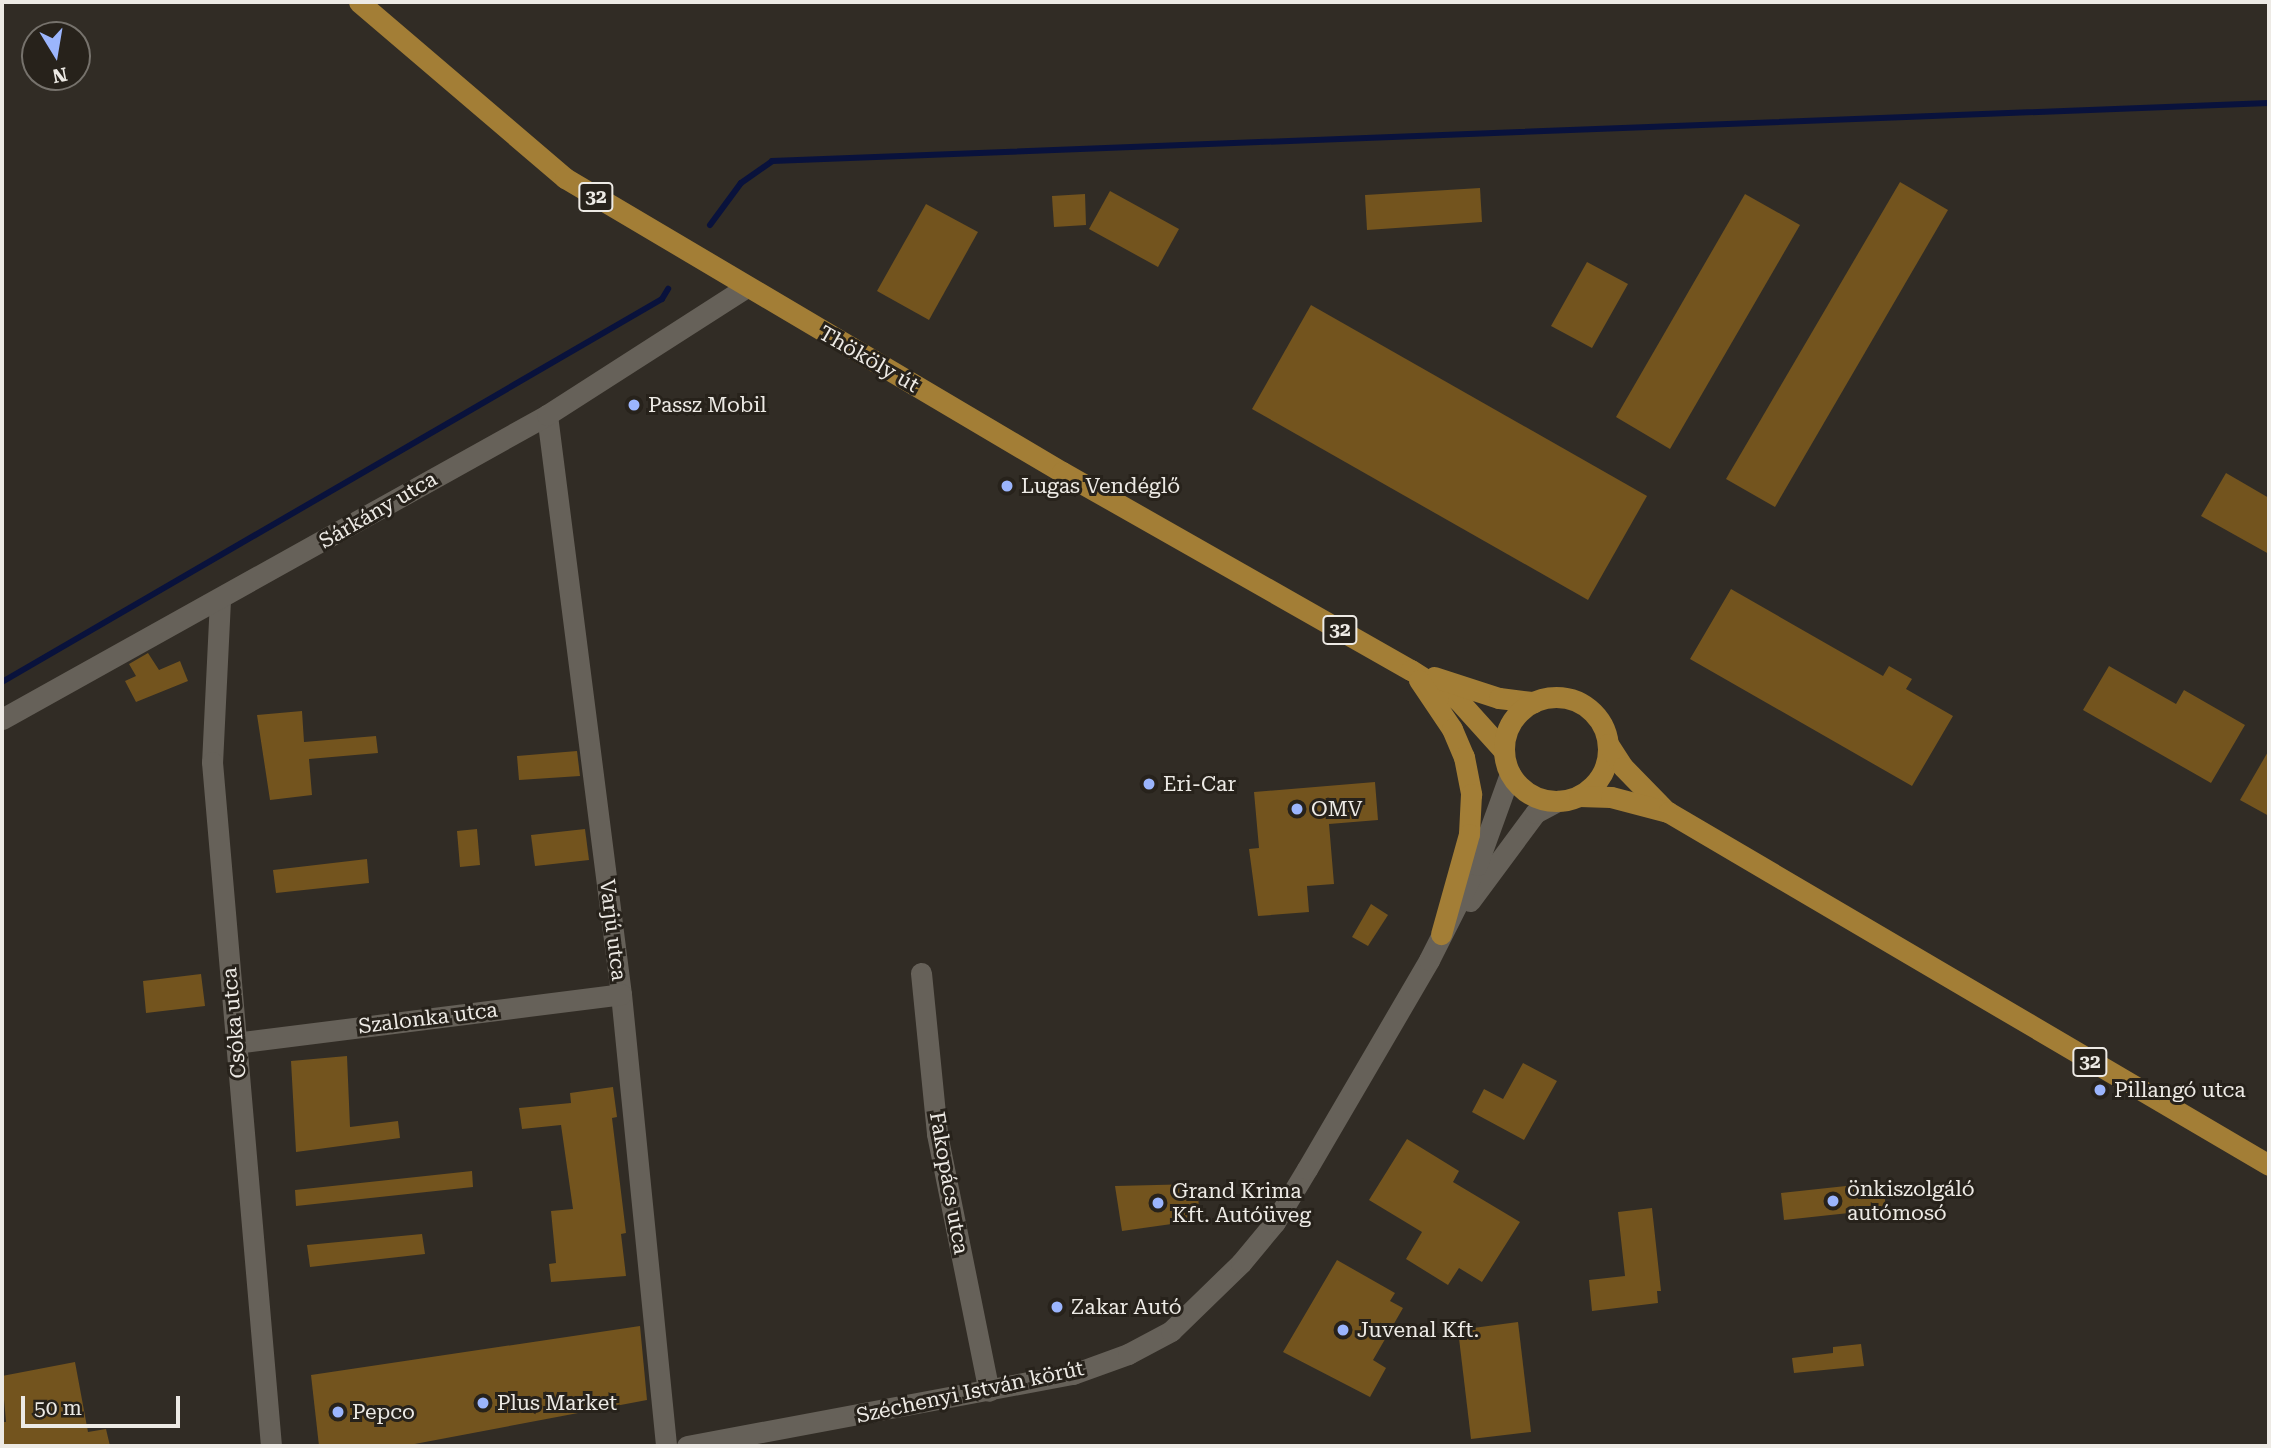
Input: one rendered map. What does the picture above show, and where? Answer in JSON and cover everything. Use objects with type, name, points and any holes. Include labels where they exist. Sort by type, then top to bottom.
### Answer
[{"type":"main road","name":"Thököly út","points":[[359,2],[565,178],[745,288],[1412,670],[1458,700],[1503,750],[1510,774]]},
{"type":"main road","name":"Thököly út","points":[[1412,670],[1499,698],[1534,702],[1562,697],[1582,704],[1598,718],[1608,744]]},
{"type":"main road","points":[[1412,670],[1452,729],[1464,757],[1471,794],[1469,834],[1441,934]]},
{"type":"main road","points":[[1503,750],[1511,723],[1534,702]]},
{"type":"main road","points":[[1579,796],[1596,783],[1606,765],[1608,744]]},
{"type":"main road","name":"32","points":[[1608,744],[1623,766],[1668,812],[2269,1166]]},
{"type":"main road","points":[[1510,774],[1539,799],[1558,802]]},
{"type":"main road","name":"32","points":[[1558,802],[1579,796],[1611,797],[1668,812]]},
{"type":"street","name":"Sárkány utca","points":[[2,719],[220,600],[547,415],[745,288]]},
{"type":"street","name":"Varjú utca","points":[[547,415],[621,994],[666,1446]]},
{"type":"street","name":"Csóka utca","points":[[220,600],[212,762],[271,1446]]},
{"type":"street","name":"Széchenyi István körút","points":[[1429,960],[1477,864],[1510,774]]},
{"type":"street","name":"Széchenyi István körút","points":[[687,1446],[1073,1374],[1128,1354],[1171,1331],[1207,1300],[1275,1222],[1429,960],[1535,813],[1558,802]]},
{"type":"street","name":"Fakopács utca","points":[[921,973],[937,1134],[989,1391]]},
{"type":"street","name":"Szalonka utca","points":[[235,1043],[621,994]]},
{"type":"building","points":[[1900,182],[1948,210],[1775,507],[1726,479]]},
{"type":"building","points":[[1480,188],[1482,222],[1367,230],[1365,195]]},
{"type":"building","points":[[1110,191],[1179,229],[1158,267],[1089,229]]},
{"type":"building","points":[[1085,194],[1086,225],[1054,227],[1052,196]]},
{"type":"building","points":[[1745,194],[1800,225],[1670,449],[1616,417]]},
{"type":"building","points":[[926,204],[978,232],[929,320],[877,291]]},
{"type":"building","points":[[1587,262],[1628,284],[1592,348],[1551,326]]},
{"type":"building","points":[[1311,305],[1647,496],[1588,600],[1252,409]]},
{"type":"building","points":[[2226,473],[2269,498],[2269,554],[2201,516]]},
{"type":"building","points":[[1731,589],[1883,676],[1889,666],[1912,679],[1906,689],[1953,716],[1912,786],[1690,659]]},
{"type":"building","points":[[148,653],[159,670],[180,661],[188,681],[136,702],[125,681],[136,676],[129,664]]},
{"type":"building","points":[[2109,666],[2176,704],[2184,690],[2245,725],[2211,783],[2083,710]]},
{"type":"building","points":[[302,711],[304,742],[376,736],[378,753],[309,759],[312,795],[270,800],[257,715]]},
{"type":"building","points":[[2269,750],[2269,816],[2240,800]]},
{"type":"building","points":[[577,751],[580,776],[519,780],[517,756]]},
{"type":"building","points":[[1375,782],[1378,820],[1329,824],[1334,884],[1307,886],[1309,912],[1258,916],[1249,849],[1259,848],[1254,792]]},
{"type":"building","points":[[477,829],[480,865],[460,867],[457,831]]},
{"type":"building","points":[[585,829],[589,860],[535,866],[531,835]]},
{"type":"building","points":[[367,859],[369,883],[276,893],[273,870]]},
{"type":"building","points":[[1371,904],[1388,915],[1368,946],[1352,937]]},
{"type":"building","points":[[201,974],[205,1006],[146,1013],[143,981]]},
{"type":"building","points":[[347,1056],[350,1127],[398,1121],[400,1138],[296,1152],[291,1061]]},
{"type":"building","points":[[1523,1063],[1557,1081],[1524,1140],[1472,1112],[1484,1089],[1503,1099]]},
{"type":"building","points":[[613,1087],[617,1117],[612,1118],[626,1233],[621,1234],[626,1276],[551,1282],[549,1264],[556,1263],[551,1211],[573,1209],[561,1125],[522,1129],[519,1108],[571,1103],[570,1093]]},
{"type":"building","points":[[1407,1139],[1459,1171],[1453,1182],[1520,1222],[1482,1282],[1459,1268],[1448,1285],[1406,1259],[1422,1232],[1369,1200]]},
{"type":"building","points":[[472,1171],[473,1187],[296,1206],[295,1190]]},
{"type":"building","name":"önkiszolgáló autómosó","points":[[1883,1182],[1886,1209],[1784,1220],[1781,1193]]},
{"type":"building","name":"Grand Krima Kft. Autóüveg","points":[[1197,1184],[1200,1220],[1122,1231],[1115,1186]]},
{"type":"building","points":[[1652,1208],[1661,1291],[1657,1291],[1658,1303],[1592,1311],[1589,1280],[1625,1276],[1618,1212]]},
{"type":"building","points":[[422,1234],[425,1254],[310,1267],[307,1245]]},
{"type":"building","name":"Juvenal Kft.","points":[[1337,1260],[1395,1293],[1390,1301],[1403,1308],[1373,1360],[1386,1368],[1370,1397],[1283,1352]]},
{"type":"building","points":[[1518,1322],[1531,1432],[1471,1439],[1458,1330]]},
{"type":"building","points":[[640,1326],[647,1400],[404,1446],[319,1446],[311,1375]]},
{"type":"building","points":[[1861,1344],[1864,1366],[1794,1373],[1792,1358],[1833,1353],[1833,1347]]},
{"type":"building","points":[[75,1362],[88,1432],[106,1429],[110,1446],[2,1446],[2,1422],[6,1422],[2,1376]]},
{"type":"waterway","points":[[710,225],[741,183],[772,161],[2269,103]]},
{"type":"waterway","points":[[2,682],[662,299],[668,289]]},
{"type":"place","name":"Passz Mobil","points":[[634,405]]},
{"type":"place","name":"Lugas Vendéglő","points":[[1007,486]]},
{"type":"place","name":"Eri-Car","points":[[1149,784]]},
{"type":"place","name":"OMV","points":[[1297,809]]},
{"type":"place","name":"Pillangó utca","points":[[2100,1090]]},
{"type":"place","name":"önkiszolgáló autómosó","points":[[1833,1201]]},
{"type":"place","name":"Grand Krima Kft. Autóüveg","points":[[1158,1203]]},
{"type":"place","name":"Zakar Autó","points":[[1057,1307]]},
{"type":"place","name":"Juvenal Kft.","points":[[1343,1330]]},
{"type":"place","name":"Plus Market","points":[[483,1403]]},
{"type":"place","name":"Pepco","points":[[338,1412]]}]
